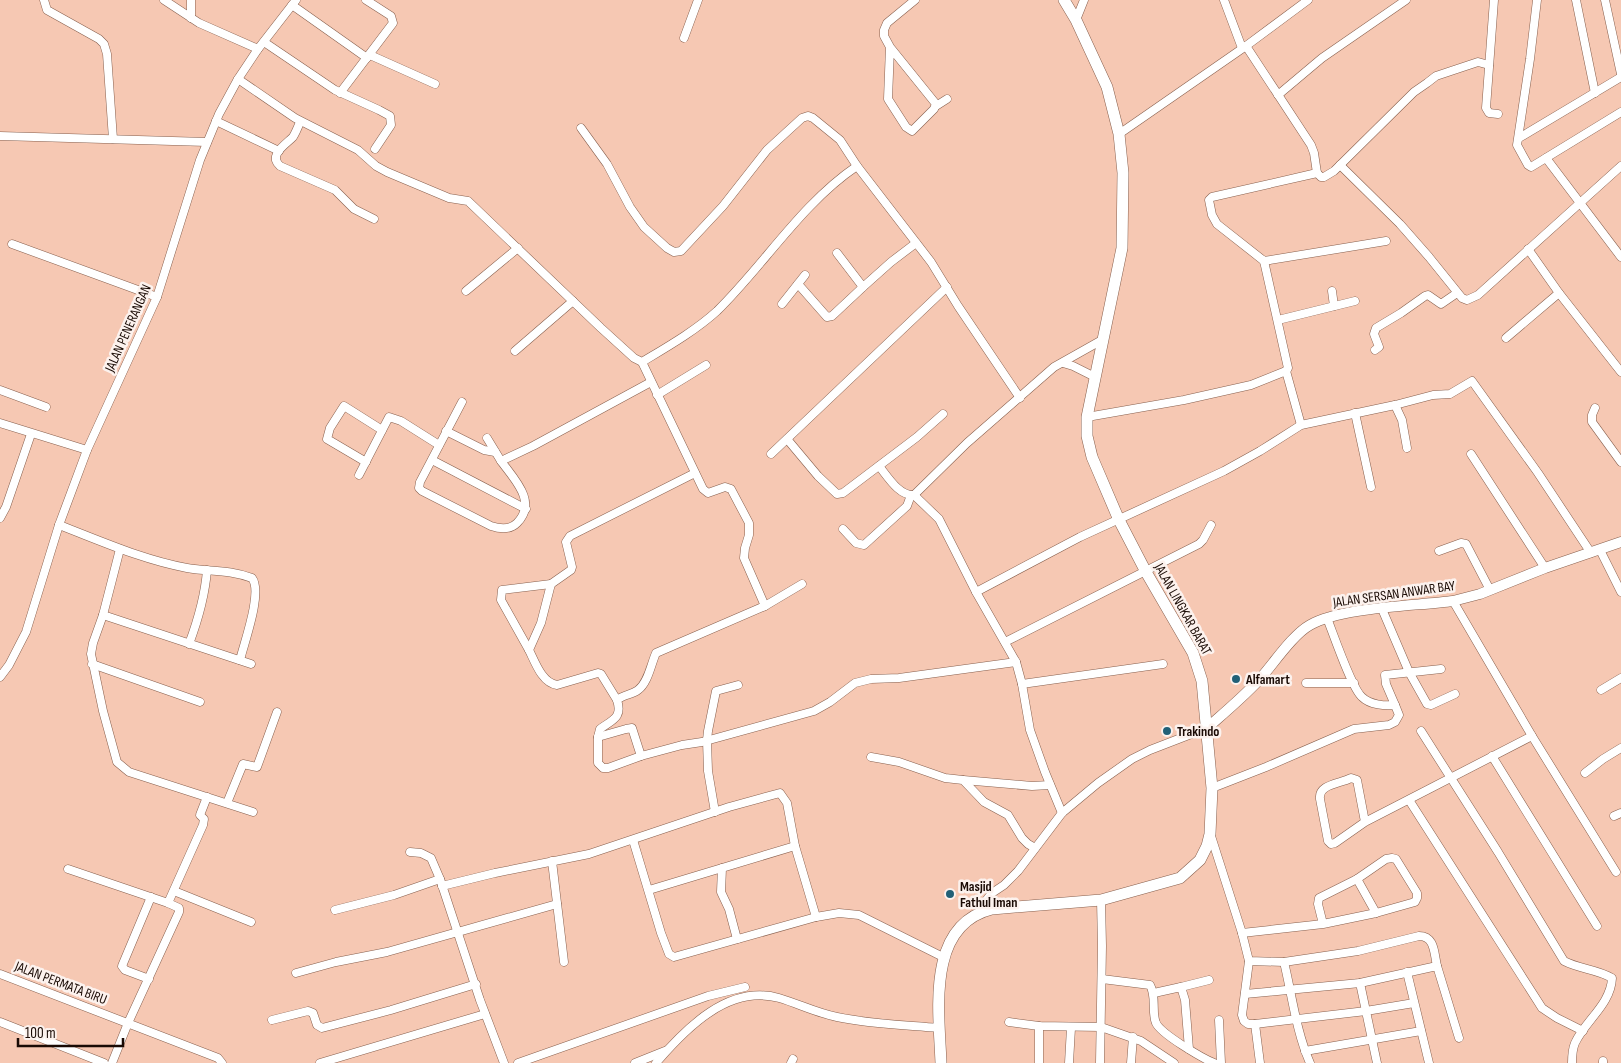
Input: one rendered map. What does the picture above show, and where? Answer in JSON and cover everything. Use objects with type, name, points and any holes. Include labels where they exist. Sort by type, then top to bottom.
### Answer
[{"type":"highway","name":"JALAN LINGKAR BARAT","points":[[941,1063],[939,989],[943,957],[949,942],[957,931],[981,912],[1004,908],[1101,900],[1180,878],[1200,860],[1207,846],[1210,834],[1212,788],[1202,680],[1193,653],[1146,572],[1119,520],[1092,457],[1087,436],[1087,416],[1122,248],[1123,173],[1119,134],[1107,87],[1076,20],[1064,0]]},
{"type":"main road","name":"JALAN SERSAN ANWAR BAY","points":[[1207,728],[1231,708],[1257,682],[1308,626],[1327,618],[1382,608],[1453,601],[1490,590],[1545,568],[1621,542]]},
{"type":"street","points":[[44,0],[47,10],[99,39],[104,44],[107,54],[113,139]]},
{"type":"street","points":[[164,0],[191,18],[224,35],[258,49]]},
{"type":"street","points":[[191,0],[191,18]]},
{"type":"street","points":[[340,93],[394,21],[388,14],[366,0]]},
{"type":"street","points":[[684,38],[698,0]]},
{"type":"street","points":[[915,0],[886,25],[884,36],[890,47],[936,106]]},
{"type":"street","points":[[1076,20],[1084,0]]},
{"type":"street","points":[[1224,0],[1244,47],[1312,147],[1317,173],[1321,177],[1324,177],[1340,165],[1414,92],[1436,76],[1478,62],[1489,66]]},
{"type":"street","points":[[1278,95],[1322,58],[1406,0]]},
{"type":"street","points":[[1494,0],[1486,110],[1491,114],[1498,114]]},
{"type":"street","points":[[1537,0],[1517,146],[1529,166],[1546,158],[1621,112]]},
{"type":"street","points":[[1576,0],[1595,92]]},
{"type":"street","points":[[1519,138],[1621,75],[1605,0]]},
{"type":"street","points":[[1119,134],[1244,47],[1306,1]]},
{"type":"street","points":[[294,3],[368,56],[435,84]]},
{"type":"street","name":"JALAN PENERANGAN","points":[[0,677],[9,665],[26,632],[59,525],[87,450],[157,297],[200,160],[216,121],[238,79],[258,49],[294,3]]},
{"type":"street","points":[[264,42],[340,93],[390,116],[392,125],[376,149]]},
{"type":"street","points":[[890,47],[888,99],[906,127],[912,131],[936,106],[947,99]]},
{"type":"street","points":[[238,79],[300,122],[350,145],[387,172],[449,198],[468,201],[634,358],[642,362],[705,492],[711,493],[725,487],[731,489],[749,523],[750,535],[745,548],[744,558],[765,606]]},
{"type":"street","points":[[581,128],[607,164],[630,207],[644,227],[666,248],[674,252],[681,251],[723,206],[767,150],[802,118],[808,116],[813,118],[840,140],[857,166],[931,262],[1020,398]]},
{"type":"street","points":[[216,121],[279,151]]},
{"type":"street","points":[[300,122],[294,135],[275,156],[275,160],[280,166],[335,190],[354,209],[374,219]]},
{"type":"street","points":[[0,136],[207,142]]},
{"type":"street","points":[[1546,158],[1621,257]]},
{"type":"street","points":[[1340,165],[1400,224],[1466,300],[1475,298],[1621,166]]},
{"type":"street","points":[[642,362],[682,337],[715,312],[825,192],[857,166]]},
{"type":"street","points":[[1301,425],[1286,371],[1288,369],[1264,261],[1217,224],[1212,216],[1210,198],[1317,173]]},
{"type":"street","points":[[1264,261],[1386,242]]},
{"type":"street","points":[[798,284],[827,317],[832,316],[863,287],[916,243]]},
{"type":"street","points":[[12,244],[157,297]]},
{"type":"street","points":[[466,291],[518,248]]},
{"type":"street","points":[[1528,249],[1559,293],[1621,372]]},
{"type":"street","points":[[837,253],[863,287]]},
{"type":"street","points":[[782,304],[805,275]]},
{"type":"street","points":[[771,454],[947,288]]},
{"type":"street","points":[[1332,292],[1334,306]]},
{"type":"street","points":[[1375,350],[1379,347],[1374,334],[1376,328],[1402,313],[1425,296],[1441,304],[1458,292]]},
{"type":"street","points":[[1506,338],[1532,318],[1559,293]]},
{"type":"street","points":[[514,351],[573,301]]},
{"type":"street","points":[[1278,320],[1355,301]]},
{"type":"street","points":[[843,529],[856,543],[864,545],[907,506],[912,495],[967,443],[1054,367],[1102,340]]},
{"type":"street","points":[[1063,363],[1095,377]]},
{"type":"street","points":[[657,395],[706,365]]},
{"type":"street","points":[[1087,416],[1184,400],[1251,385],[1286,371]]},
{"type":"street","points":[[976,592],[1080,537],[1224,471],[1301,425],[1433,395],[1450,394],[1464,387],[1472,380],[1596,552],[1621,592]]},
{"type":"street","points":[[501,461],[533,446],[651,382]]},
{"type":"street","points":[[0,390],[46,406]]},
{"type":"street","points":[[462,402],[419,488],[480,521],[501,529],[516,525],[526,509],[525,496],[487,438]]},
{"type":"street","points":[[366,462],[327,439],[340,404],[382,430]]},
{"type":"street","points":[[1395,405],[1402,420],[1407,448]]},
{"type":"street","points":[[1595,408],[1592,422],[1621,462]]},
{"type":"street","points":[[1355,413],[1372,487]]},
{"type":"street","points":[[787,439],[818,476],[837,494],[843,493],[879,466],[942,414]]},
{"type":"street","points":[[359,475],[389,417],[393,417],[439,445]]},
{"type":"street","points":[[0,423],[87,450]]},
{"type":"street","points":[[446,432],[484,450],[495,452]]},
{"type":"street","points":[[0,518],[31,434]]},
{"type":"street","points":[[1471,454],[1545,568]]},
{"type":"street","points":[[432,460],[526,509]]},
{"type":"street","points":[[879,466],[902,492],[912,495],[939,519],[976,592],[1016,662],[1030,730],[1062,813]]},
{"type":"street","points":[[695,473],[570,536],[566,542],[572,566],[571,570],[551,584],[509,588],[502,590],[500,594],[500,600],[519,629],[538,668],[548,682],[557,685],[598,673],[617,700],[619,706],[618,715],[615,720],[600,729],[598,737],[597,758],[603,768],[608,768],[641,756],[814,711],[830,702],[855,683],[871,679],[899,678],[1016,662]]},
{"type":"street","points":[[59,525],[120,549],[186,568],[242,574],[254,580],[254,605],[240,660]]},
{"type":"street","points":[[1005,642],[1200,543],[1211,525]]},
{"type":"street","points":[[1439,551],[1461,543],[1466,544],[1490,590]]},
{"type":"street","points":[[120,549],[104,615],[93,643],[91,654],[103,711],[117,762],[129,772],[253,812]]},
{"type":"street","points":[[189,644],[198,618],[207,570]]},
{"type":"street","points":[[529,650],[541,622],[551,584]]},
{"type":"street","points":[[617,700],[622,695],[636,692],[642,687],[656,653],[765,606],[802,584]]},
{"type":"street","points":[[1453,601],[1532,736],[1616,872]]},
{"type":"street","points":[[1382,608],[1408,672],[1429,705],[1455,694]]},
{"type":"street","points":[[104,615],[251,664]]},
{"type":"street","points":[[1327,618],[1354,683],[1363,698],[1383,705],[1395,705]]},
{"type":"street","points":[[92,664],[200,702]]},
{"type":"street","points":[[1022,684],[1163,664]]},
{"type":"street","points":[[1212,788],[1266,767],[1354,728],[1389,725],[1395,722],[1399,715],[1384,677],[1389,674],[1441,669]]},
{"type":"street","points":[[1601,690],[1621,678]]},
{"type":"street","points":[[1306,683],[1354,683]]},
{"type":"street","points":[[715,812],[708,771],[708,731],[716,690],[738,685]]},
{"type":"street","points":[[227,803],[243,764],[257,767],[277,712]]},
{"type":"street","points":[[598,737],[632,728],[641,756]]},
{"type":"street","points":[[981,912],[984,903],[992,893],[1010,880],[1062,813],[1098,783],[1132,759],[1207,728]]},
{"type":"street","points":[[1421,731],[1564,960],[1572,966],[1605,974],[1612,978],[1612,984],[1604,1002],[1574,1045],[1572,1063]]},
{"type":"street","points":[[1366,822],[1355,778],[1323,788],[1319,794],[1328,841],[1331,844],[1366,822],[1532,736]]},
{"type":"street","points":[[1585,773],[1621,748]]},
{"type":"street","points":[[1492,756],[1597,926]]},
{"type":"street","points":[[871,757],[898,762],[945,778],[1032,786],[1050,785]]},
{"type":"street","points":[[962,780],[984,802],[1008,815],[1022,838],[1035,848]]},
{"type":"street","points":[[335,910],[441,882],[589,854],[715,812],[780,793],[787,803],[795,846],[816,917]]},
{"type":"street","points":[[168,903],[203,826],[204,819],[200,815],[207,797]]},
{"type":"street","points":[[1409,800],[1542,1008],[1583,1031]]},
{"type":"street","points":[[1210,834],[1242,933],[1249,961],[1242,1015],[1244,1021],[1248,1024],[1255,1024],[1296,1020],[1414,1003]]},
{"type":"street","points":[[633,840],[661,933],[669,954],[674,957],[816,917],[839,913],[859,915],[943,957]]},
{"type":"street","points":[[649,890],[795,846]]},
{"type":"street","points":[[410,852],[421,853],[430,858],[441,882],[485,1014],[504,1063]]},
{"type":"street","points":[[1242,933],[1323,924],[1376,913],[1415,902],[1417,893],[1396,859],[1386,859],[1357,879],[1319,898],[1318,904],[1323,924]]},
{"type":"street","points":[[552,860],[564,962]]},
{"type":"street","points":[[722,868],[721,892],[729,909],[737,939]]},
{"type":"street","points":[[68,870],[168,903],[178,907],[180,910],[128,1023],[112,1063]]},
{"type":"street","points":[[1357,879],[1376,913]]},
{"type":"street","points":[[174,891],[251,922]]},
{"type":"street","points":[[148,979],[125,970],[122,966],[151,897]]},
{"type":"street","points":[[1100,1063],[1101,900]]},
{"type":"street","points":[[296,972],[387,952],[557,904]]},
{"type":"street","points":[[1249,961],[1284,962],[1358,951],[1419,936],[1426,936],[1430,939],[1459,1038]]},
{"type":"street","points":[[1284,962],[1296,1020],[1310,1063]]},
{"type":"street","points":[[1245,994],[1360,983],[1437,966]]},
{"type":"street","points":[[1407,972],[1429,1063]]},
{"type":"street","name":"JALAN PERMATA BIRU","points":[[0,974],[218,1058],[222,1063]]},
{"type":"street","points":[[1102,979],[1150,985],[1154,993],[1156,1023],[1166,1034],[1214,1063]]},
{"type":"street","points":[[1154,993],[1209,980]]},
{"type":"street","points":[[1360,983],[1377,1063]]},
{"type":"street","points":[[272,1020],[308,1011],[313,1013],[317,1025],[322,1028],[391,1010],[476,984]]},
{"type":"street","points":[[518,1063],[708,996],[745,987]]},
{"type":"street","points":[[1181,987],[1185,1000],[1189,1049]]},
{"type":"street","points":[[656,1063],[691,1026],[729,1001],[747,995],[780,998],[837,1018],[939,1028]]},
{"type":"street","points":[[708,996],[711,1012]]},
{"type":"street","points":[[320,1063],[485,1014]]},
{"type":"street","points":[[1219,1020],[1221,1063]]},
{"type":"street","points":[[0,1022],[104,1063]]},
{"type":"street","points":[[1009,1022],[1071,1028],[1101,1027],[1133,1037],[1147,1044],[1174,1063]]},
{"type":"street","points":[[1255,1024],[1260,1063]]},
{"type":"street","points":[[1039,1026],[1039,1063]]},
{"type":"street","points":[[1069,1063],[1071,1028]]},
{"type":"street","points":[[1305,1051],[1421,1031]]},
{"type":"street","points":[[1131,1063],[1133,1037]]},
{"type":"street","points":[[635,1063],[667,1050]]},
{"type":"place","name":"Alfamart","points":[[1236,679]]},
{"type":"place","name":"Trakindo","points":[[1167,731]]},
{"type":"place","name":"Masjid Fathul Iman","points":[[950,894]]}]
